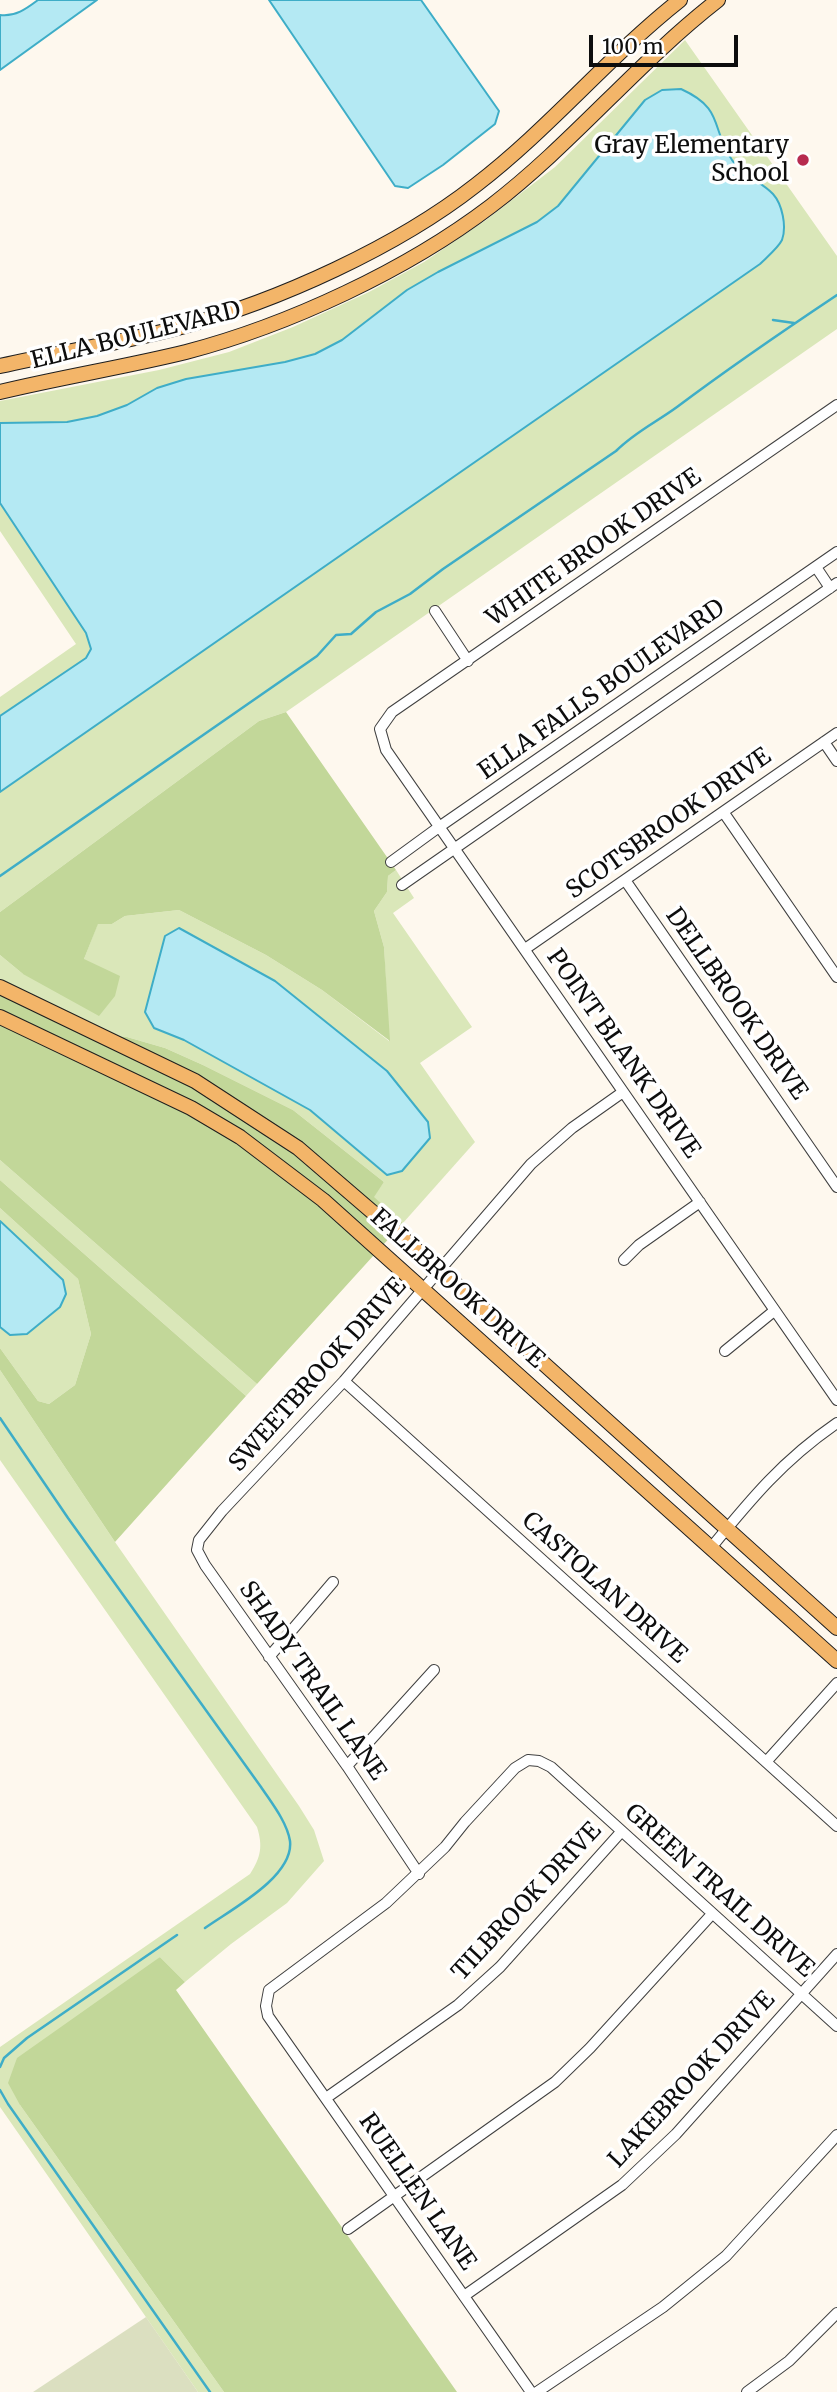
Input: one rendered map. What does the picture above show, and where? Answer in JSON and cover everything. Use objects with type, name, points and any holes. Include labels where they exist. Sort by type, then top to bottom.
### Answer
[{"type":"main road","name":"ELLA BOULEVARD","points":[[0,392],[219,342],[296,314],[438,242],[491,206],[559,148],[692,21],[718,0]]},
{"type":"main road","name":"ELLA BOULEVARD","points":[[0,366],[178,328],[212,318],[286,291],[366,253],[442,210],[485,178],[542,129],[625,48],[678,2]]},
{"type":"main road","points":[[678,2],[692,21]]},
{"type":"main road","points":[[366,253],[377,275]]},
{"type":"main road","name":"FALLBROOK DRIVE","points":[[0,987],[195,1081],[298,1148],[441,1271],[837,1628]]},
{"type":"main road","name":"FALLBROOK DRIVE","points":[[0,1017],[191,1108],[240,1137],[323,1200],[837,1661]]},
{"type":"main road","points":[[240,1137],[252,1116]]},
{"type":"main road","points":[[549,1403],[565,1384]]},
{"type":"street","name":"WHITE BROOK DRIVE","points":[[380,729],[392,712],[837,405]]},
{"type":"street","name":"ELLA FALLS BOULEVARD","points":[[391,862],[837,552]]},
{"type":"street","points":[[816,567],[834,586]]},
{"type":"street","name":"ELLA FALLS BOULEVARD","points":[[401,885],[834,586]]},
{"type":"street","points":[[435,611],[468,661]]},
{"type":"street","points":[[641,690],[654,710]]},
{"type":"street","name":"POINT BLANK DRIVE","points":[[380,729],[386,750],[837,1400]]},
{"type":"street","name":"SCOTSBROOK DRIVE","points":[[525,949],[837,733]]},
{"type":"street","points":[[824,742],[837,761]]},
{"type":"street","points":[[724,813],[837,977]]},
{"type":"street","name":"DELLBROOK DRIVE","points":[[625,880],[837,1187]]},
{"type":"street","name":"SWEETBROOK DRIVE","points":[[222,1511],[344,1381],[531,1164],[572,1128],[623,1092]]},
{"type":"street","points":[[624,1259],[639,1245],[700,1202]]},
{"type":"street","points":[[725,1351],[774,1311]]},
{"type":"street","name":"CASTOLAN DRIVE","points":[[344,1381],[837,1826]]},
{"type":"street","points":[[710,1549],[765,1483],[792,1456],[837,1423]]},
{"type":"street","name":"SHADY TRAIL LANE","points":[[222,1511],[199,1540],[197,1550],[205,1565],[347,1766],[419,1874]]},
{"type":"street","points":[[270,1657],[332,1582]]},
{"type":"street","points":[[347,1766],[433,1670]]},
{"type":"street","points":[[766,1762],[837,1683]]},
{"type":"street","name":"GREEN TRAIL DRIVE","points":[[419,1874],[515,1768],[528,1760],[539,1761],[551,1767],[837,2026]]},
{"type":"street","name":"TILBROOK DRIVE","points":[[326,2098],[458,2005],[500,1967],[621,1832]]},
{"type":"street","name":"RUELLEN LANE","points":[[419,1874],[386,1903],[269,1990],[266,2006],[268,2016],[531,2392]]},
{"type":"street","points":[[348,2229],[555,2082],[590,2049],[712,1914]]},
{"type":"street","name":"LAKEBROOK DRIVE","points":[[464,2295],[622,2185],[676,2134],[837,1954]]},
{"type":"street","points":[[537,2392],[663,2307],[726,2256],[837,2135]]},
{"type":"street","points":[[747,2392],[789,2361],[837,2313]]},
{"type":"green space","points":[[685,40],[837,256],[837,329],[286,712],[259,721],[0,912],[0,697],[76,644],[0,531],[0,401],[159,370],[229,352],[293,327],[369,292],[424,262],[486,220],[555,167]]},
{"type":"green space","points":[[286,712],[396,870],[388,876],[387,892],[374,911],[384,947],[390,1041],[322,990],[266,955],[179,910],[125,916],[112,924],[98,924],[84,959],[120,976],[115,996],[99,1016],[23,974],[0,955],[0,912],[259,721]]},
{"type":"green space","points":[[396,870],[414,898],[393,913],[472,1027],[420,1063],[475,1142],[403,1223],[373,1197],[384,1182],[293,1110],[165,1048],[127,1037],[84,1034],[0,989],[0,955],[23,974],[84,959],[98,923],[112,924],[125,916],[179,910],[266,955],[322,990],[389,1041],[384,947],[374,911],[387,892],[388,876]]},
{"type":"green space","points":[[0,989],[84,1033],[127,1037],[165,1048],[293,1110],[384,1182],[374,1197],[403,1223],[257,1384],[0,1160]]},
{"type":"green space","points":[[0,1160],[257,1384],[246,1396],[0,1180]]},
{"type":"green space","points":[[0,1180],[246,1396],[115,1542],[0,1370],[0,1348],[38,1401],[49,1404],[75,1385],[91,1334],[78,1279],[0,1208]]},
{"type":"green space","points":[[0,1208],[78,1279],[91,1334],[75,1385],[49,1404],[38,1401],[0,1348]]},
{"type":"green space","points":[[0,1370],[115,1542],[299,1806],[314,1830],[324,1861],[287,1903],[185,1982],[160,1957],[20,2105],[224,2392],[198,2392],[0,2107],[0,2047],[250,1874],[259,1857],[260,1840],[257,1827],[0,1460]]},
{"type":"green space","points":[[160,1957],[185,1982],[176,1990],[457,2392],[224,2392],[20,2105],[8,2083],[17,2058]]},
{"type":"green space","points":[[146,2317],[198,2392],[33,2392]]},
{"type":"water","points":[[38,0],[97,0],[0,70],[0,15],[15,14]]},
{"type":"water","points":[[269,0],[421,0],[499,111],[495,124],[443,165],[408,188],[395,186]]},
{"type":"water","points":[[681,89],[695,96],[711,112],[725,148],[736,165],[776,198],[783,216],[784,228],[778,246],[760,264],[0,792],[0,716],[86,658],[91,649],[86,633],[0,503],[0,423],[67,422],[97,416],[127,405],[157,388],[186,379],[285,362],[315,354],[342,340],[407,290],[537,222],[558,206],[645,100],[662,90]]},
{"type":"water","points":[[179,928],[275,981],[387,1071],[428,1122],[430,1138],[402,1171],[387,1175],[310,1110],[184,1040],[154,1028],[145,1012],[165,936]]},
{"type":"water","points":[[0,1221],[63,1280],[66,1294],[60,1307],[27,1334],[10,1335],[0,1327]]},
{"type":"waterway","points":[[0,876],[317,656],[336,635],[351,634],[376,612],[410,594],[837,295]]},
{"type":"waterway","points":[[773,320],[794,323]]},
{"type":"waterway","points":[[0,1418],[68,1518],[261,1787],[286,1827],[290,1841],[289,1854],[282,1867],[258,1891],[205,1928]]},
{"type":"waterway","points":[[0,2067],[4,2058],[27,2038],[177,1935]]},
{"type":"waterway","points":[[0,2090],[210,2392]]},
{"type":"place","name":"Gray Elementary School","points":[[803,160]]}]
